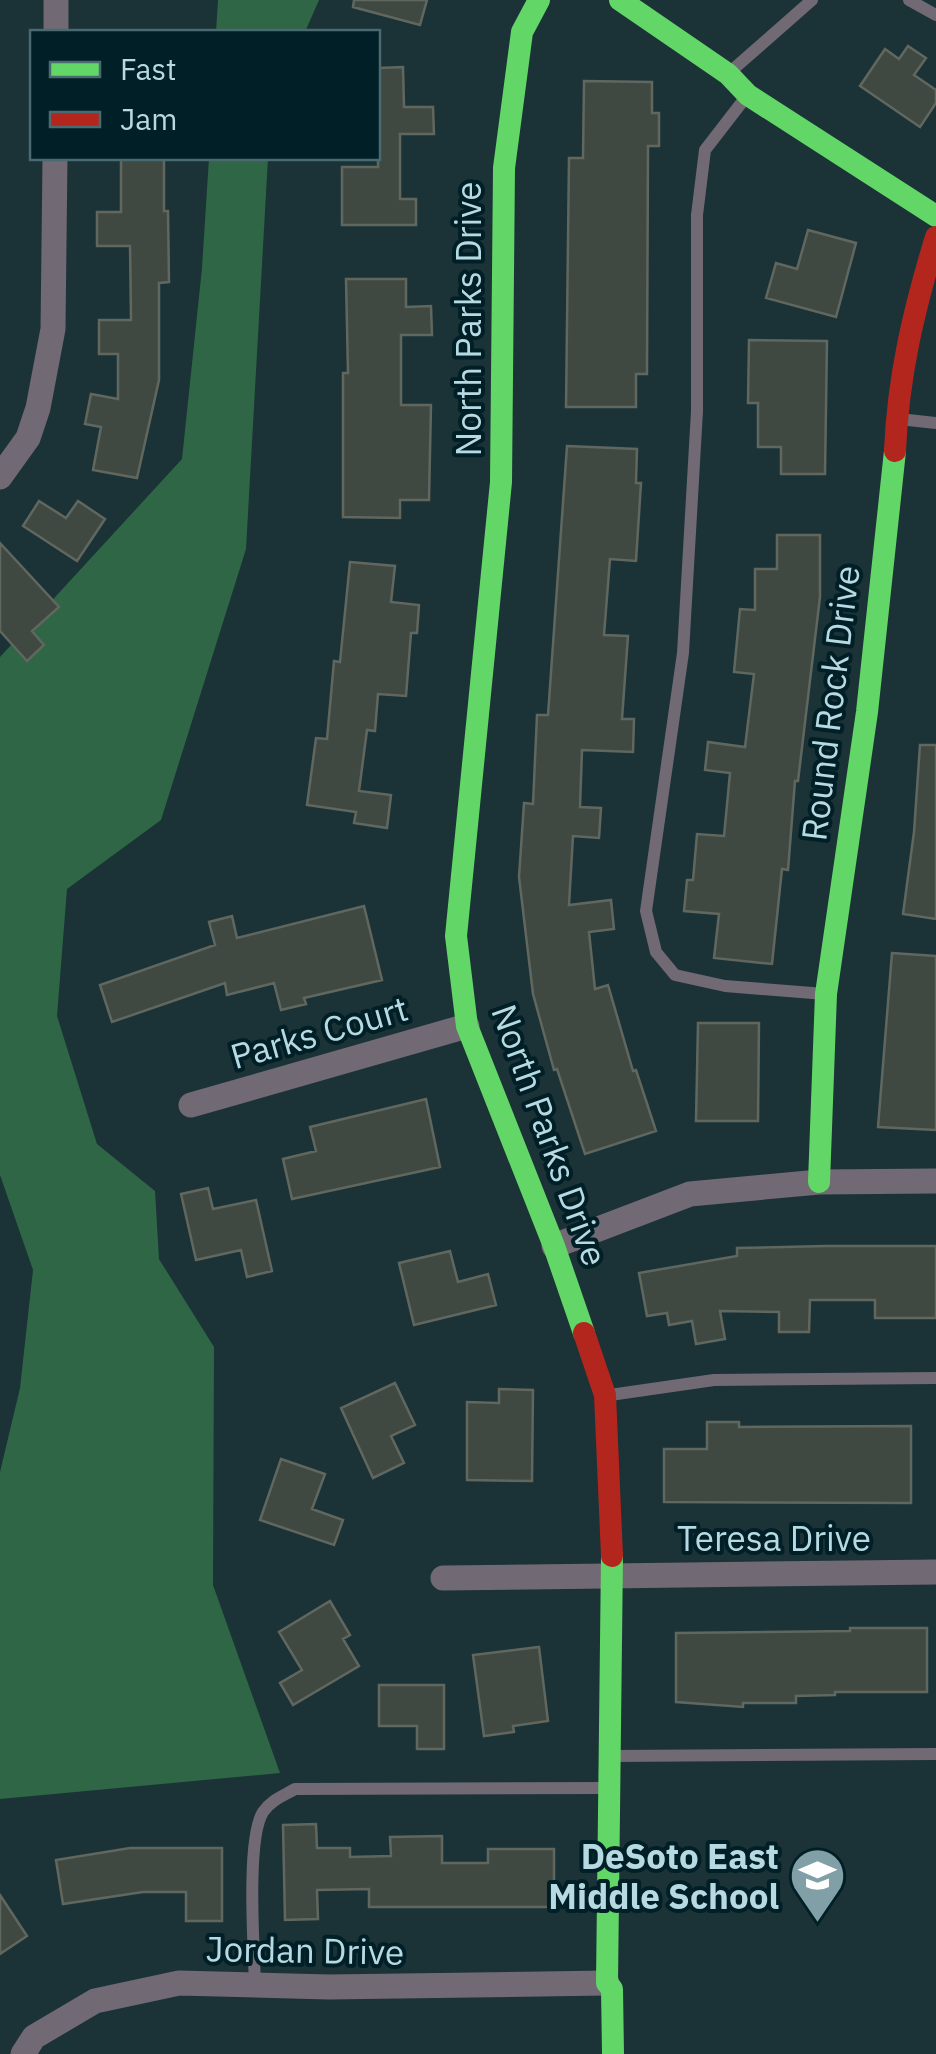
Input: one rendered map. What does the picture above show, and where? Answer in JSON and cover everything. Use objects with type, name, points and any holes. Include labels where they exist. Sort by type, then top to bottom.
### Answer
[{"type":"street","points":[[56,0],[56,30]]},
{"type":"street","name":"North Parks Drive","points":[[540,0],[522,32],[504,168],[501,482],[456,936],[468,1026],[554,1246],[605,1395],[613,1575],[607,1984],[612,1989],[613,2054]]},
{"type":"street","points":[[620,0],[728,74],[748,94],[936,216]]},
{"type":"street","points":[[1,474],[28,438],[38,408],[52,329],[54,160]]},
{"type":"street","name":"Round Rock Drive","points":[[819,1182],[826,994],[867,712],[897,395],[910,323],[936,237]]},
{"type":"street","name":"Parks Court","points":[[191,1105],[468,1026]]},
{"type":"street","points":[[554,1246],[690,1194],[819,1182],[936,1181]]},
{"type":"street","name":"Teresa Drive","points":[[443,1578],[936,1572]]},
{"type":"street","name":"Jordan Drive","points":[[23,2054],[34,2037],[96,2001],[178,1984],[607,1984]]},
{"type":"lane","points":[[728,74],[812,0]]},
{"type":"lane","points":[[909,0],[936,16]]},
{"type":"lane","points":[[748,94],[705,150],[697,214],[697,411],[685,634],[646,911],[656,952],[675,974],[726,986],[826,994]]},
{"type":"lane","points":[[896,419],[936,422]]},
{"type":"lane","points":[[605,1395],[714,1380],[936,1378]]},
{"type":"lane","points":[[611,1756],[936,1754]]},
{"type":"lane","points":[[254,1985],[252,1879],[260,1816],[270,1803],[295,1789],[610,1788]]},
{"type":"green space","points":[[218,0],[319,0],[306,30],[216,30]]},
{"type":"green space","points":[[209,160],[268,160],[246,549],[161,820],[67,889],[57,1016],[97,1144],[155,1191],[159,1259],[214,1347],[213,1585],[280,1773],[0,1799],[0,1472],[20,1388],[33,1270],[0,1175],[0,657],[182,459]]},
{"type":"building","points":[[354,0],[427,0],[420,25],[353,7]]},
{"type":"building","points":[[908,46],[926,58],[914,75],[936,90],[936,103],[920,127],[860,86],[885,49],[899,59]]},
{"type":"building","points":[[403,67],[404,107],[433,107],[434,134],[400,134],[400,199],[416,199],[416,225],[342,225],[342,167],[378,167],[380,160],[380,68]]},
{"type":"building","points":[[584,81],[652,82],[652,113],[659,113],[659,146],[648,146],[647,374],[636,374],[636,407],[566,407],[569,158],[583,158]]},
{"type":"building","points":[[121,160],[164,160],[169,282],[159,283],[159,380],[137,478],[93,470],[101,427],[85,424],[91,394],[118,399],[118,354],[99,354],[99,320],[131,320],[130,246],[97,246],[97,212],[121,212]]},
{"type":"building","points":[[808,230],[856,243],[836,317],[766,298],[776,263],[797,269]]},
{"type":"building","points":[[346,279],[406,279],[406,307],[431,306],[432,335],[401,335],[401,405],[431,405],[429,500],[400,500],[400,518],[343,517],[343,373],[348,373]]},
{"type":"building","points":[[749,340],[827,341],[825,474],[781,474],[781,447],[758,447],[758,403],[748,403]]},
{"type":"building","points":[[567,446],[637,449],[636,483],[641,483],[636,561],[610,559],[604,635],[628,636],[622,719],[634,719],[633,752],[582,750],[580,807],[601,808],[599,838],[573,836],[569,905],[611,900],[614,929],[589,932],[595,989],[608,985],[633,1071],[636,1070],[656,1131],[585,1154],[557,1069],[554,1070],[533,994],[519,877],[524,803],[533,804],[537,715],[548,715]]},
{"type":"building","points":[[39,501],[66,518],[78,501],[105,519],[77,561],[23,526]]},
{"type":"building","points":[[777,535],[820,535],[820,597],[795,781],[788,870],[782,869],[772,964],[714,958],[719,914],[684,911],[687,880],[693,880],[697,834],[724,836],[730,773],[705,770],[708,742],[745,747],[754,674],[734,672],[740,609],[755,610],[755,569],[777,569]]},
{"type":"building","points":[[0,543],[59,607],[32,631],[44,645],[27,661],[0,631]]},
{"type":"building","points":[[350,562],[395,566],[391,602],[419,605],[417,633],[411,633],[406,696],[378,694],[375,731],[367,730],[359,791],[391,795],[387,828],[354,823],[356,812],[307,805],[316,738],[327,739],[334,661],[340,662]]},
{"type":"building","points":[[920,745],[936,745],[936,919],[903,914]]},
{"type":"building","points":[[364,906],[382,980],[304,998],[306,1004],[281,1010],[274,983],[227,995],[225,983],[112,1022],[100,985],[215,945],[209,922],[232,916],[237,938]]},
{"type":"building","points":[[892,953],[936,956],[936,1130],[878,1127]]},
{"type":"building","points":[[698,1023],[759,1023],[758,1121],[696,1121]]},
{"type":"building","points":[[426,1099],[440,1167],[292,1199],[283,1159],[316,1151],[310,1127]]},
{"type":"building","points":[[208,1188],[213,1209],[256,1200],[272,1271],[247,1277],[241,1250],[196,1260],[181,1194]]},
{"type":"building","points":[[936,1246],[936,1318],[875,1318],[875,1300],[810,1300],[809,1332],[779,1332],[779,1312],[720,1311],[725,1339],[696,1344],[692,1321],[669,1325],[667,1313],[647,1316],[639,1273],[737,1256],[737,1248]]},
{"type":"building","points":[[450,1251],[458,1282],[488,1274],[496,1305],[414,1325],[399,1263]]},
{"type":"building","points":[[395,1383],[415,1425],[391,1436],[404,1463],[373,1478],[341,1408]]},
{"type":"building","points":[[499,1389],[533,1390],[532,1481],[467,1480],[467,1402],[499,1403]]},
{"type":"building","points":[[707,1422],[739,1422],[739,1427],[911,1426],[911,1503],[664,1502],[664,1449],[707,1449]]},
{"type":"building","points":[[281,1459],[325,1474],[312,1509],[343,1520],[334,1545],[260,1520]]},
{"type":"building","points":[[330,1601],[350,1635],[343,1639],[359,1666],[293,1705],[280,1683],[302,1670],[279,1632]]},
{"type":"building","points":[[927,1628],[927,1692],[835,1692],[796,1696],[796,1703],[743,1703],[743,1707],[676,1702],[676,1633]]},
{"type":"building","points":[[539,1647],[548,1721],[513,1726],[514,1732],[484,1736],[473,1655]]},
{"type":"building","points":[[379,1685],[444,1685],[444,1749],[417,1749],[417,1726],[379,1726]]},
{"type":"building","points":[[316,1824],[317,1848],[350,1848],[350,1857],[391,1856],[390,1837],[442,1836],[442,1863],[488,1863],[488,1849],[554,1849],[554,1907],[369,1907],[369,1889],[317,1890],[318,1919],[285,1920],[283,1825]]},
{"type":"building","points":[[130,1848],[222,1848],[222,1921],[186,1921],[186,1892],[143,1892],[63,1904],[56,1860]]},
{"type":"building","points":[[0,1895],[27,1936],[0,1954]]},
{"type":"traffic: fast","points":[[539,0],[522,32],[504,168],[501,482],[456,936],[467,1026],[584,1333]]},
{"type":"traffic: fast","points":[[620,0],[728,74],[748,95],[936,216]]},
{"type":"traffic: fast","points":[[819,1182],[826,994],[867,712],[895,451]]},
{"type":"traffic: fast","points":[[612,1556],[607,1983],[612,1989],[613,2054]]},
{"type":"traffic: jam","points":[[895,451],[908,343],[936,237]]},
{"type":"traffic: jam","points":[[584,1333],[605,1395],[612,1556]]},
{"type":"place","name":"DeSoto East Middle School","points":[[818,1925]]}]
